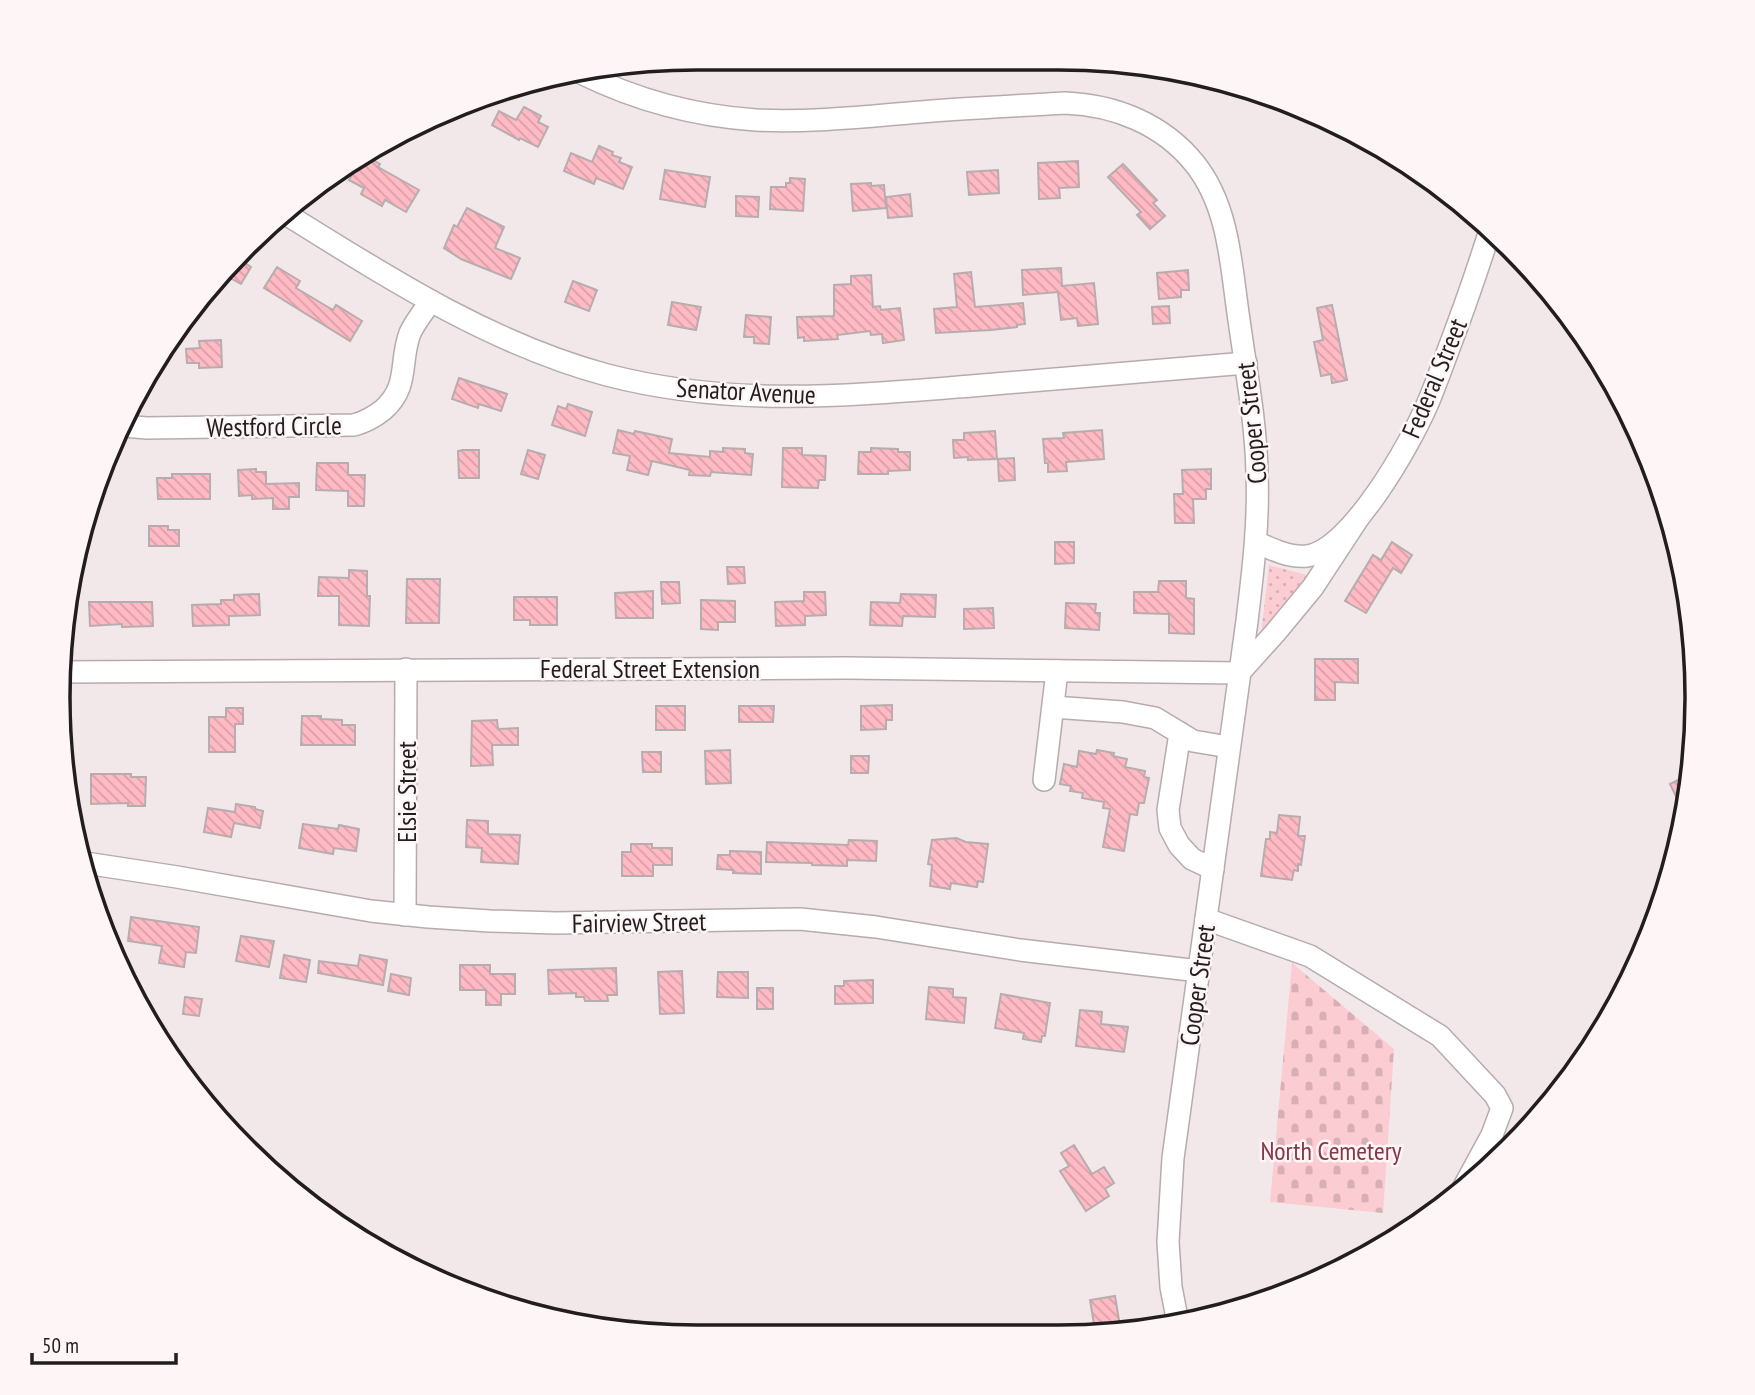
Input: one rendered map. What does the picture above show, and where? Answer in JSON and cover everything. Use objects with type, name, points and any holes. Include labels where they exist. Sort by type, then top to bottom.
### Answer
[{"type":"street","name":"Cooper Street","points":[[594,79],[626,93],[670,106],[757,120],[827,119],[1065,103],[1105,107],[1132,117],[1161,133],[1188,156],[1202,174],[1214,197],[1226,232],[1246,363],[1252,407],[1258,512],[1239,674],[1173,1158],[1169,1265],[1177,1314]]},
{"type":"street","name":"Senator Avenue","points":[[293,219],[359,260],[482,327],[588,369],[654,385],[747,396],[863,395],[1246,363]]},
{"type":"street","name":"Federal Street","points":[[1239,674],[1313,587],[1392,469],[1427,406],[1465,307],[1487,241]]},
{"type":"street","name":"Westford Circle","points":[[132,427],[354,425],[367,421],[388,405],[398,393],[410,334],[431,301]]},
{"type":"street","name":"Federal Street","points":[[1256,542],[1284,553],[1308,556],[1319,552],[1346,532],[1359,517]]},
{"type":"street","name":"Federal Street Extension","points":[[71,672],[847,667],[1239,674]]},
{"type":"street","name":"Elsie Street","points":[[405,915],[406,669]]},
{"type":"street","points":[[1044,780],[1057,671]]},
{"type":"street","points":[[1053,707],[1155,718],[1193,741],[1229,747]]},
{"type":"street","points":[[1180,733],[1168,810],[1170,828],[1179,845],[1192,859],[1213,869]]},
{"type":"street","name":"Fairview Street","points":[[92,864],[405,915],[556,923],[800,919],[1199,971]]},
{"type":"street","points":[[1206,919],[1310,956],[1440,1035],[1495,1095],[1502,1108],[1492,1135],[1476,1164]]},
{"type":"green space","points":[[1269,565],[1307,575],[1261,635]]},
{"type":"green space","name":"North Cemetery","points":[[1292,963],[1394,1049],[1383,1213],[1270,1202]]},
{"type":"building","points":[[524,107],[541,116],[538,122],[548,127],[538,147],[492,125],[499,111],[516,120]]},
{"type":"building","points":[[599,146],[621,158],[619,162],[632,167],[623,189],[596,178],[594,184],[564,171],[571,153],[592,162]]},
{"type":"building","points":[[374,160],[380,164],[378,167],[419,190],[406,212],[385,200],[382,206],[361,194],[364,188],[349,180],[353,174]]},
{"type":"building","points":[[1078,161],[1079,187],[1059,188],[1060,198],[1039,199],[1038,163]]},
{"type":"building","points":[[1123,164],[1157,200],[1153,203],[1165,216],[1150,229],[1137,215],[1141,212],[1108,177]]},
{"type":"building","points":[[665,170],[710,177],[705,207],[660,199]]},
{"type":"building","points":[[998,170],[999,193],[969,195],[967,172]]},
{"type":"building","points":[[790,178],[805,179],[803,211],[770,209],[771,187],[786,187]]},
{"type":"building","points":[[871,183],[871,186],[884,185],[886,208],[853,211],[851,184]]},
{"type":"building","points":[[910,194],[912,216],[888,218],[886,197]]},
{"type":"building","points":[[736,196],[759,197],[758,217],[736,216]]},
{"type":"building","points":[[467,208],[504,227],[495,248],[520,258],[511,279],[461,259],[444,248],[454,225],[457,227]]},
{"type":"building","points":[[245,263],[251,267],[241,284],[231,279]]},
{"type":"building","points":[[277,267],[300,281],[296,288],[333,310],[336,305],[362,321],[350,341],[264,288]]},
{"type":"building","points":[[1061,268],[1062,286],[1094,283],[1098,324],[1078,326],[1077,318],[1061,320],[1058,292],[1023,295],[1022,270]]},
{"type":"building","points":[[1188,270],[1189,290],[1181,290],[1181,297],[1159,299],[1157,273]]},
{"type":"building","points":[[971,272],[975,307],[1023,303],[1025,324],[991,330],[936,333],[934,309],[957,307],[954,274]]},
{"type":"building","points":[[871,275],[873,307],[880,306],[881,310],[900,308],[904,340],[883,343],[882,334],[871,335],[870,331],[837,335],[838,339],[804,341],[804,337],[798,338],[797,317],[834,316],[834,285],[851,284],[851,276]]},
{"type":"building","points":[[573,281],[597,290],[589,311],[565,302]]},
{"type":"building","points":[[672,302],[701,307],[696,330],[668,325]]},
{"type":"building","points":[[1332,305],[1347,380],[1332,383],[1331,374],[1321,376],[1314,342],[1323,340],[1317,308]]},
{"type":"building","points":[[1169,306],[1170,323],[1153,324],[1152,307]]},
{"type":"building","points":[[746,315],[771,317],[769,344],[754,343],[754,337],[744,337]]},
{"type":"building","points":[[221,340],[222,367],[199,368],[199,363],[187,363],[186,349],[200,348],[199,341]]},
{"type":"building","points":[[459,378],[507,394],[501,411],[479,404],[478,408],[452,399]]},
{"type":"building","points":[[568,404],[592,412],[585,436],[552,425],[558,406],[566,409]]},
{"type":"building","points":[[618,430],[672,439],[669,453],[710,457],[710,451],[723,452],[723,448],[745,449],[745,453],[753,454],[751,475],[711,472],[710,476],[689,475],[690,470],[652,461],[648,475],[627,470],[630,456],[613,453]]},
{"type":"building","points":[[1102,430],[1104,459],[1066,462],[1067,471],[1048,472],[1043,439],[1064,438],[1063,433]]},
{"type":"building","points":[[995,431],[997,459],[954,458],[953,440],[964,440],[964,433]]},
{"type":"building","points":[[783,448],[802,448],[802,455],[826,456],[825,480],[819,480],[818,488],[782,487]]},
{"type":"building","points":[[871,448],[910,452],[910,470],[888,471],[888,474],[858,474],[859,452],[871,452]]},
{"type":"building","points":[[479,450],[479,478],[459,478],[458,451]]},
{"type":"building","points":[[528,450],[545,455],[538,479],[521,474]]},
{"type":"building","points":[[1014,458],[1015,480],[999,481],[998,459]]},
{"type":"building","points":[[317,463],[348,463],[348,475],[365,475],[364,506],[348,506],[348,491],[316,490]]},
{"type":"building","points":[[256,469],[256,472],[266,472],[266,484],[299,483],[299,497],[289,497],[289,509],[273,509],[273,498],[252,499],[252,495],[239,496],[238,470]]},
{"type":"building","points":[[1211,469],[1211,489],[1206,489],[1206,499],[1193,499],[1194,523],[1175,523],[1174,494],[1183,494],[1182,470]]},
{"type":"building","points":[[172,474],[210,474],[210,499],[158,499],[157,478],[172,478]]},
{"type":"building","points":[[149,526],[168,526],[168,530],[179,530],[179,546],[149,546]]},
{"type":"building","points":[[1055,542],[1074,542],[1074,563],[1055,564]]},
{"type":"building","points":[[1392,542],[1412,555],[1401,573],[1393,568],[1366,613],[1345,601],[1373,555],[1381,560]]},
{"type":"building","points":[[727,567],[744,567],[745,583],[728,584]]},
{"type":"building","points":[[349,570],[367,571],[369,626],[339,625],[339,596],[318,596],[319,577],[349,578]]},
{"type":"building","points":[[407,579],[440,579],[439,623],[406,623]]},
{"type":"building","points":[[1159,581],[1186,581],[1186,598],[1194,599],[1194,634],[1169,633],[1169,614],[1134,613],[1134,592],[1158,592]]},
{"type":"building","points":[[661,582],[679,582],[680,603],[662,604]]},
{"type":"building","points":[[653,591],[653,618],[616,618],[615,593]]},
{"type":"building","points":[[804,592],[825,592],[826,615],[805,616],[805,625],[776,626],[775,602],[804,601]]},
{"type":"building","points":[[259,594],[260,615],[229,616],[229,625],[193,626],[192,605],[221,604],[221,600],[234,600],[234,595]]},
{"type":"building","points":[[901,594],[936,595],[935,617],[903,616],[902,626],[870,625],[871,602],[900,603]]},
{"type":"building","points":[[514,597],[557,597],[557,625],[530,625],[530,620],[514,620]]},
{"type":"building","points":[[701,600],[735,601],[735,622],[718,622],[718,630],[701,629]]},
{"type":"building","points":[[89,602],[152,602],[153,626],[90,626]]},
{"type":"building","points":[[1066,603],[1096,604],[1095,613],[1100,613],[1099,630],[1065,628]]},
{"type":"building","points":[[993,608],[994,628],[964,629],[964,609]]},
{"type":"building","points":[[1315,659],[1358,659],[1358,683],[1335,682],[1335,700],[1315,700]]},
{"type":"building","points":[[892,705],[892,720],[886,720],[886,729],[861,730],[861,706]]},
{"type":"building","points":[[656,706],[685,706],[685,730],[656,730]]},
{"type":"building","points":[[739,706],[774,706],[773,722],[739,722]]},
{"type":"building","points":[[226,708],[243,708],[243,724],[235,724],[235,752],[209,752],[209,717],[226,717]]},
{"type":"building","points":[[302,716],[321,716],[321,719],[342,720],[342,725],[355,725],[355,745],[301,745]]},
{"type":"building","points":[[497,720],[498,729],[518,728],[518,745],[492,745],[493,765],[471,766],[472,721]]},
{"type":"building","points":[[730,750],[731,783],[706,784],[705,751]]},
{"type":"building","points":[[1097,750],[1127,759],[1125,767],[1145,771],[1144,777],[1149,778],[1144,803],[1139,803],[1137,815],[1130,814],[1124,851],[1103,847],[1110,809],[1103,808],[1104,802],[1082,798],[1083,793],[1070,791],[1071,786],[1060,784],[1064,764],[1077,767],[1079,751],[1096,754]]},
{"type":"building","points":[[642,752],[661,752],[661,772],[643,772]]},
{"type":"building","points":[[851,756],[869,756],[868,773],[851,773]]},
{"type":"building","points":[[91,774],[131,774],[131,777],[146,777],[145,806],[128,806],[128,803],[91,804]]},
{"type":"building","points":[[1680,779],[1677,798],[1670,784]]},
{"type":"building","points":[[236,804],[263,811],[260,828],[234,823],[231,837],[204,832],[208,808],[235,812]]},
{"type":"building","points":[[1279,815],[1300,817],[1298,836],[1305,836],[1301,865],[1298,864],[1298,871],[1294,870],[1292,880],[1261,876],[1266,839],[1270,839],[1270,832],[1277,833]]},
{"type":"building","points":[[467,820],[488,821],[488,834],[520,835],[518,864],[481,862],[482,848],[466,847]]},
{"type":"building","points":[[303,824],[338,829],[339,825],[359,829],[356,851],[334,848],[333,854],[299,848]]},
{"type":"building","points":[[956,838],[988,844],[983,882],[978,881],[977,887],[951,883],[950,889],[930,886],[932,865],[928,864],[932,840]]},
{"type":"building","points":[[849,840],[877,841],[876,861],[847,860],[847,866],[766,862],[767,842],[848,845]]},
{"type":"building","points":[[631,844],[672,848],[672,865],[653,865],[653,876],[622,876],[622,852],[631,852]]},
{"type":"building","points":[[730,851],[761,852],[761,874],[733,873],[733,870],[717,869],[718,855],[730,855]]},
{"type":"building","points":[[131,917],[199,927],[196,953],[186,952],[184,967],[159,963],[162,946],[128,941]]},
{"type":"building","points":[[241,936],[274,941],[269,967],[236,961]]},
{"type":"building","points":[[284,955],[310,960],[306,982],[280,978]]},
{"type":"building","points":[[360,955],[387,960],[383,985],[318,973],[319,961],[358,966]]},
{"type":"building","points":[[460,965],[490,965],[490,974],[515,974],[515,994],[501,994],[501,1005],[486,1005],[486,990],[460,990]]},
{"type":"building","points":[[616,968],[617,995],[607,995],[608,1001],[585,1001],[584,997],[576,997],[576,993],[549,994],[548,970]]},
{"type":"building","points":[[682,971],[684,1013],[660,1014],[658,972]]},
{"type":"building","points":[[718,972],[748,972],[748,998],[717,997]]},
{"type":"building","points":[[391,974],[411,978],[409,995],[388,991]]},
{"type":"building","points":[[873,980],[873,1003],[835,1004],[835,986],[844,986],[844,981]]},
{"type":"building","points":[[929,987],[953,989],[953,997],[966,998],[964,1023],[926,1019]]},
{"type":"building","points":[[757,988],[773,988],[773,1009],[757,1009]]},
{"type":"building","points":[[1001,994],[1050,1003],[1045,1036],[1042,1036],[1041,1042],[1023,1039],[1024,1033],[995,1028]]},
{"type":"building","points":[[185,997],[202,999],[199,1016],[183,1014]]},
{"type":"building","points":[[1080,1010],[1102,1012],[1101,1024],[1128,1027],[1124,1052],[1076,1046]]},
{"type":"building","points":[[1074,1145],[1092,1174],[1104,1167],[1114,1183],[1105,1189],[1109,1196],[1086,1211],[1060,1171],[1069,1166],[1061,1153]]},
{"type":"building","points":[[1115,1296],[1119,1322],[1094,1324],[1090,1300]]}]
